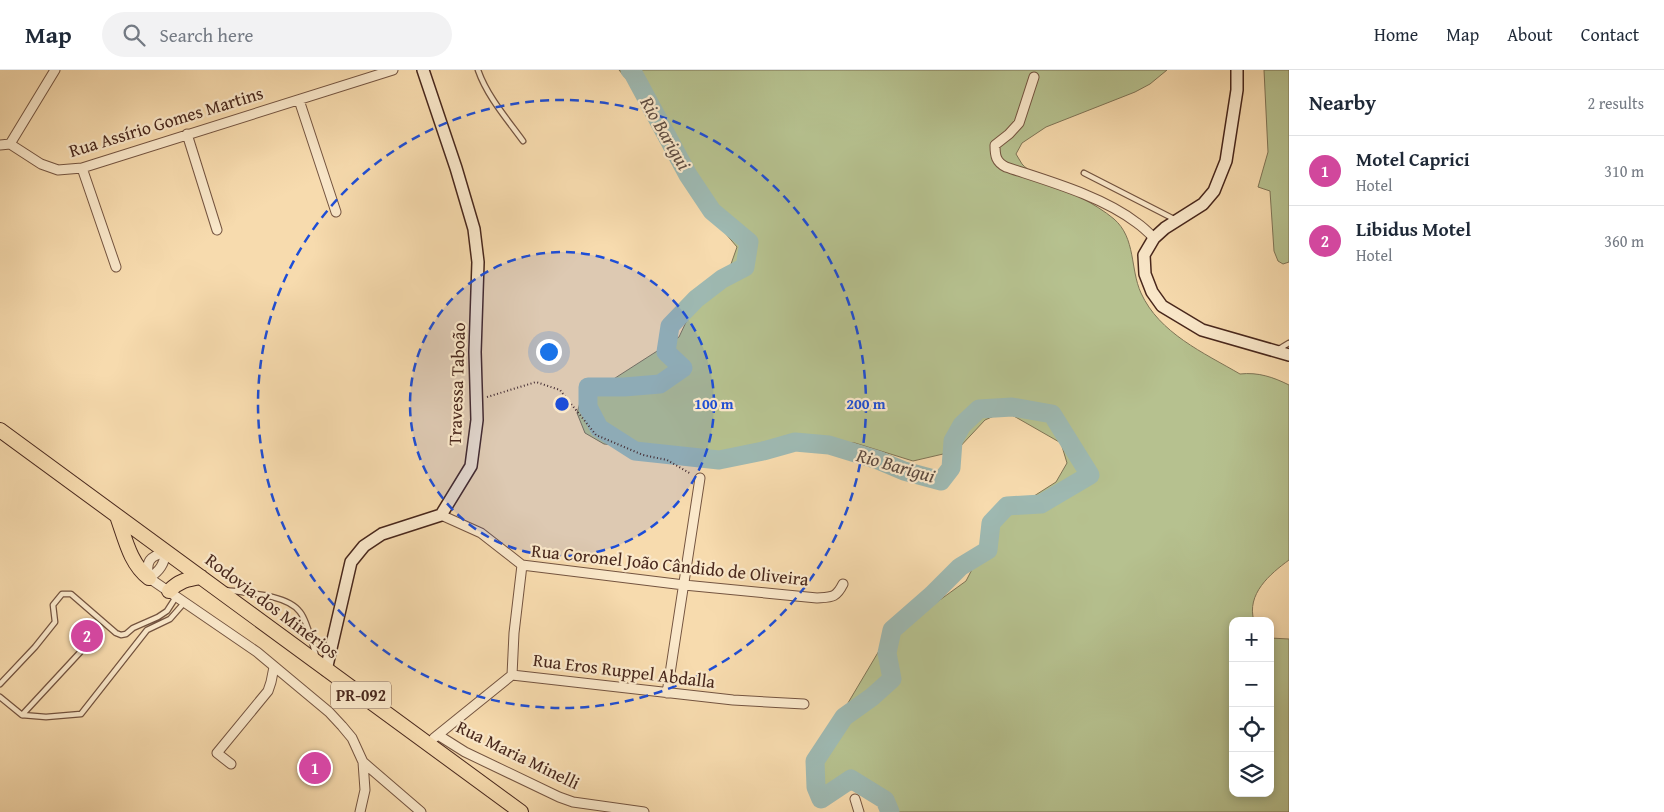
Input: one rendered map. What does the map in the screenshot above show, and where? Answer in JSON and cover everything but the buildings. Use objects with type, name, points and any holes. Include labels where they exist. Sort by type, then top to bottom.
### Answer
[{"type":"main road","name":"Rodovia dos Minérios","points":[[0,430],[521,812]]},
{"type":"main road","points":[[117,516],[134,562],[141,572],[149,578]]},
{"type":"main road","points":[[173,594],[177,583],[201,577]]},
{"type":"street","points":[[5,145],[55,70]]},
{"type":"street","name":"Rua Assírio Gomes Martins","points":[[5,145],[41,164],[58,170],[82,168],[393,70]]},
{"type":"street","name":"Travessa Taboão","points":[[423,70],[456,168],[474,230],[478,262],[475,352],[477,420],[471,466],[441,515]]},
{"type":"street","points":[[1237,70],[1237,90],[1226,161],[1214,191],[1203,204],[1177,220],[1154,238],[1144,255],[1145,274],[1152,292],[1162,306],[1202,330],[1289,355]]},
{"type":"street","points":[[1034,76],[1020,122],[995,145],[995,155],[999,163],[1060,185],[1113,208],[1137,223],[1154,238]]},
{"type":"street","points":[[299,100],[336,212]]},
{"type":"street","points":[[187,134],[218,230]]},
{"type":"street","points":[[82,168],[116,266]]},
{"type":"street","points":[[667,693],[700,478]]},
{"type":"street","points":[[323,668],[351,562],[364,546],[382,534],[441,515]]},
{"type":"street","name":"Rua Coronel João Cândido de Oliveira","points":[[441,515],[481,534],[522,565],[684,585],[818,598],[832,597],[838,594],[843,584]]},
{"type":"street","points":[[149,578],[162,567],[166,552],[154,555],[149,562],[149,578],[245,643],[329,712],[342,726],[352,738],[363,762],[365,790],[360,812]]},
{"type":"street","points":[[512,674],[514,633],[522,565]]},
{"type":"street","points":[[231,764],[216,753],[268,691],[272,682],[274,667]]},
{"type":"street","name":"Rua Eros Ruppel Abdalla","points":[[512,674],[733,700],[804,704]]},
{"type":"street","name":"Rua Maria Minelli","points":[[426,744],[512,674]]},
{"type":"street","name":"Rua Maria Minelli","points":[[438,735],[465,752],[559,797],[573,802],[644,812]]},
{"type":"street","points":[[363,762],[421,812]]},
{"type":"street","points":[[855,799],[859,812]]},
{"type":"lane","points":[[478,70],[482,83],[524,141]]},
{"type":"lane","points":[[1084,173],[1177,220]]},
{"type":"lane","points":[[1275,352],[1289,343]]},
{"type":"lane","points":[[216,589],[276,598],[288,602],[300,611],[323,668]]},
{"type":"lane","points":[[0,684],[35,647],[55,622],[53,604],[62,594],[71,594],[116,633],[121,635],[167,611],[173,594]]},
{"type":"lane","points":[[0,697],[22,714],[46,717],[81,714],[147,630],[170,619],[185,602]]},
{"type":"lane","points":[[22,714],[85,647]]},
{"type":"path","points":[[477,400],[536,382],[560,390],[596,435],[643,455],[666,460],[700,478]]},
{"type":"green space","points":[[619,70],[1167,70],[1150,84],[1135,92],[1046,127],[1022,143],[1016,154],[1027,169],[1082,198],[1114,219],[1126,235],[1141,293],[1159,320],[1171,331],[1198,350],[1240,374],[1265,376],[1289,385],[1289,560],[1267,578],[1261,586],[1253,602],[1253,617],[1229,617],[1229,797],[1274,797],[1274,638],[1289,639],[1289,812],[882,812],[879,801],[866,786],[836,793],[825,791],[820,770],[823,745],[886,639],[966,581],[998,519],[1056,482],[1067,463],[1061,443],[1005,411],[985,420],[956,451],[913,461],[855,443],[788,440],[684,460],[641,447],[604,444],[585,433],[577,413],[583,392],[612,380],[679,337],[703,286],[730,267],[737,247],[687,188],[634,88]]},
{"type":"green space","points":[[1264,70],[1289,70],[1289,262],[1283,264],[1278,261],[1274,251],[1270,191],[1258,187],[1268,152]]},
{"type":"waterway","name":"Rio Barigui","points":[[630,70],[688,175],[712,211],[749,242],[745,267],[722,279],[696,299],[670,326],[666,352],[683,368],[660,384],[588,387],[588,407],[599,428],[635,451],[719,460],[795,442],[829,445],[878,460],[904,471],[941,481],[951,468],[953,441],[962,425],[979,409],[1012,407],[1052,414],[1090,475],[1041,504],[1007,506],[991,523],[988,550],[960,567],[932,595],[892,630],[887,653],[892,679],[872,697],[844,717],[815,761],[816,787],[821,799],[851,779],[885,800],[890,812]]},
{"type":"place","name":"Libidus Motel","points":[[87,636]]},
{"type":"place","name":"Motel Caprici","points":[[315,768]]}]
